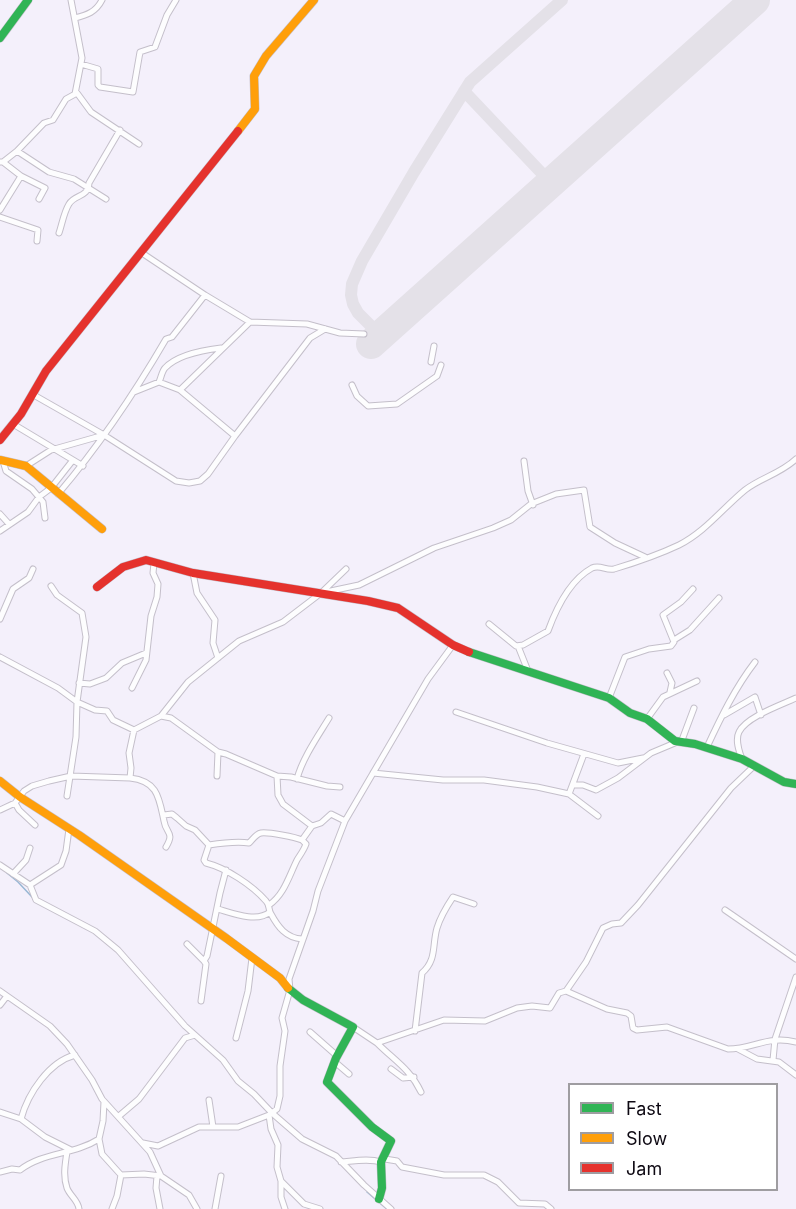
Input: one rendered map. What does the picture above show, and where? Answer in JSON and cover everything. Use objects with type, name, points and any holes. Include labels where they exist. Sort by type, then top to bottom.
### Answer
[{"type":"street","points":[[0,38],[28,0]]},
{"type":"street","points":[[39,199],[45,188],[21,176],[2,162],[17,151],[44,123],[53,120],[66,99],[75,94],[82,58],[71,0]]},
{"type":"street","points":[[75,18],[87,15],[98,8],[102,0]]},
{"type":"street","points":[[81,64],[98,69],[100,87],[133,93],[140,52],[155,47],[167,15],[176,0]]},
{"type":"street","points":[[0,440],[13,424],[46,371],[255,109],[254,76],[266,56],[314,0]]},
{"type":"street","points":[[75,94],[82,98],[91,112],[139,144]]},
{"type":"street","points":[[58,234],[71,201],[89,188],[89,183],[120,130]]},
{"type":"street","points":[[17,151],[50,172],[74,179],[106,199]]},
{"type":"street","points":[[0,210],[21,176]]},
{"type":"street","points":[[0,217],[38,230],[37,241]]},
{"type":"street","points":[[142,253],[250,322],[307,324],[340,333],[364,334]]},
{"type":"street","points":[[58,495],[83,466],[134,392],[166,339],[172,337],[205,295]]},
{"type":"street","points":[[180,390],[250,322]]},
{"type":"street","points":[[32,394],[104,435],[176,481],[189,483],[200,481],[208,474],[310,338],[326,329]]},
{"type":"street","points":[[431,362],[434,346]]},
{"type":"street","points":[[159,382],[165,369],[181,359],[197,351],[223,348]]},
{"type":"street","points":[[352,385],[357,396],[368,406],[397,404],[437,376],[441,365]]},
{"type":"street","points":[[134,392],[159,382],[180,390],[235,436]]},
{"type":"street","points":[[13,424],[83,466]]},
{"type":"street","points":[[26,466],[55,449],[104,435]]},
{"type":"street","points":[[489,624],[516,646],[523,645],[548,631],[556,610],[579,579],[591,569],[597,566],[611,570],[678,545],[698,533],[747,488],[772,476],[796,459]]},
{"type":"street","points":[[1,460],[26,466],[58,495],[102,529]]},
{"type":"street","points":[[1,460],[6,471],[32,489],[43,502],[45,518]]},
{"type":"street","points":[[0,531],[28,512],[73,460]]},
{"type":"street","points":[[524,460],[531,506]]},
{"type":"street","points":[[531,506],[559,493],[580,489]]},
{"type":"street","points":[[321,593],[359,585],[434,548],[470,538],[512,520],[531,504],[542,499],[556,494],[584,490],[590,527],[615,543],[645,557]]},
{"type":"street","points":[[531,506],[542,499]]},
{"type":"street","points":[[0,514],[9,524]]},
{"type":"street","points":[[97,587],[123,567],[146,560],[193,573],[321,593],[398,608],[453,645],[476,655],[609,698],[630,713],[646,719],[675,741],[707,747],[742,759],[784,782],[796,784]]},
{"type":"street","points":[[132,688],[144,666],[151,616],[158,589],[153,573],[154,563]]},
{"type":"street","points":[[0,619],[13,589],[29,578],[33,569]]},
{"type":"street","points":[[130,778],[129,753],[134,730],[143,723],[161,716],[188,682],[239,640],[283,622],[321,593],[346,569]]},
{"type":"street","points":[[193,573],[197,594],[215,620],[213,643],[218,658]]},
{"type":"street","points":[[51,586],[57,595],[82,613],[86,637],[77,702],[76,737],[67,795]]},
{"type":"street","points":[[674,640],[663,615],[693,590]]},
{"type":"street","points":[[609,698],[625,657],[650,649],[671,646],[674,640],[690,630],[719,598]]},
{"type":"street","points":[[143,1143],[158,1146],[199,1128],[238,1127],[271,1114],[277,1109],[285,1031],[282,1018],[290,990],[289,979],[345,821],[428,679],[453,645]]},
{"type":"street","points":[[518,646],[528,671]]},
{"type":"street","points":[[79,683],[90,684],[106,678],[122,663],[146,653]]},
{"type":"street","points":[[0,657],[58,688],[77,702],[95,710],[107,711],[113,720],[134,730]]},
{"type":"street","points":[[707,747],[720,717],[755,662]]},
{"type":"street","points":[[667,673],[672,683],[670,692]]},
{"type":"street","points":[[646,719],[656,705],[670,692],[697,681]]},
{"type":"street","points":[[720,717],[755,697],[762,715]]},
{"type":"street","points":[[742,759],[738,746],[738,733],[748,722],[796,698]]},
{"type":"street","points":[[573,785],[583,785],[596,790],[618,778],[643,758],[675,741],[682,740],[694,708]]},
{"type":"street","points":[[456,712],[618,763],[643,758]]},
{"type":"street","points":[[161,716],[171,718],[218,752],[277,776],[340,787]]},
{"type":"street","points":[[297,778],[307,755],[314,747],[329,718]]},
{"type":"street","points":[[217,776],[218,752]]},
{"type":"street","points":[[569,794],[584,754]]},
{"type":"street","points":[[566,991],[586,962],[603,928],[621,923],[638,905],[731,788],[754,766]]},
{"type":"street","points":[[373,773],[442,780],[484,780],[537,787],[569,794],[597,816]]},
{"type":"street","points":[[0,810],[18,800],[24,791],[32,786],[71,776],[130,778],[147,783],[159,798],[171,839],[166,847]]},
{"type":"street","points":[[277,776],[278,795],[283,804],[312,826]]},
{"type":"street","points":[[0,781],[16,793],[19,810],[35,825]]},
{"type":"street","points":[[18,800],[69,829],[213,929],[280,978],[303,1000],[377,1043],[414,1077],[421,1092]]},
{"type":"street","points":[[164,815],[172,814],[186,826],[195,830],[209,845]]},
{"type":"street","points":[[302,840],[312,826],[321,823],[331,814],[345,821]]},
{"type":"street","points":[[30,885],[60,865],[66,851],[69,829]]},
{"type":"street","points":[[209,845],[238,841],[249,843],[262,833],[287,835],[306,843],[286,885],[269,908],[266,916],[236,915],[218,909]]},
{"type":"street","points":[[209,845],[204,860],[206,863],[226,870],[252,888],[269,908],[283,932],[294,938],[302,939]]},
{"type":"street","points":[[13,874],[26,860],[30,848]]},
{"type":"street","points":[[0,865],[30,885],[36,900],[94,931],[118,950],[185,1026],[223,1060],[238,1081],[254,1094],[271,1114],[302,1139],[336,1156],[391,1209]]},
{"type":"street","points":[[204,961],[226,870]]},
{"type":"street","points":[[415,1031],[422,973],[429,966],[441,918],[453,897],[474,904]]},
{"type":"street","points":[[725,910],[796,959]]},
{"type":"street","points":[[188,944],[206,964],[201,1001]]},
{"type":"street","points":[[236,1038],[249,984],[252,958]]},
{"type":"street","points":[[773,1060],[775,1039],[796,977]]},
{"type":"street","points":[[377,1043],[444,1020],[484,1021],[517,1008],[532,1006],[550,1008],[558,993],[566,991],[608,1009],[627,1013],[631,1016],[633,1028],[637,1030],[667,1027],[728,1049],[775,1039],[796,1042]]},
{"type":"street","points":[[0,992],[50,1026],[75,1055],[104,1102],[150,1152],[159,1176],[156,1188],[160,1209]]},
{"type":"street","points":[[0,1005],[7,996]]},
{"type":"street","points":[[353,1027],[335,1060],[327,1082],[372,1127],[391,1141],[381,1162],[382,1188],[379,1199]]},
{"type":"street","points":[[310,1032],[335,1054],[335,1060],[349,1074]]},
{"type":"street","points":[[119,1116],[139,1099],[185,1038],[195,1035]]},
{"type":"street","points":[[738,1048],[749,1056],[779,1062],[796,1075]]},
{"type":"street","points":[[21,1119],[27,1104],[50,1069],[75,1055]]},
{"type":"street","points":[[390,1069],[403,1078],[414,1077]]},
{"type":"street","points":[[209,1100],[213,1126]]},
{"type":"street","points":[[104,1102],[99,1139],[102,1154],[122,1175],[159,1176],[189,1195],[197,1209]]},
{"type":"street","points":[[0,1112],[21,1119],[69,1151]]},
{"type":"street","points":[[271,1114],[271,1128],[278,1145],[277,1167],[285,1209]]},
{"type":"street","points":[[0,1172],[20,1170],[28,1163],[80,1149],[99,1139]]},
{"type":"street","points":[[69,1151],[64,1170],[67,1188],[79,1204],[79,1209]]},
{"type":"street","points":[[341,1162],[367,1160],[381,1162],[385,1159],[397,1161],[402,1167],[444,1175],[484,1175],[498,1182],[519,1203],[545,1204],[552,1209]]},
{"type":"street","points":[[112,1209],[122,1175]]},
{"type":"street","points":[[215,1209],[221,1176]]},
{"type":"street","points":[[281,1181],[304,1204],[320,1209]]},
{"type":"waterway","points":[[7,873],[32,897]]},
{"type":"waterway","points":[[367,1192],[387,1209]]},
{"type":"taxiway","points":[[381,336],[358,313],[353,304],[352,284],[362,261],[470,82],[562,0]]},
{"type":"taxiway","points":[[464,91],[551,183]]},
{"type":"runway","points":[[371,344],[755,0]]},
{"type":"traffic: fast","points":[[0,38],[28,0]]},
{"type":"traffic: fast","points":[[469,652],[609,698],[630,713],[647,719],[675,741],[695,744],[742,759],[784,782],[796,784]]},
{"type":"traffic: fast","points":[[288,988],[303,1000],[353,1027],[336,1058],[327,1082],[372,1127],[391,1141],[381,1162],[382,1188],[379,1199]]},
{"type":"traffic: slow","points":[[238,131],[255,109],[254,76],[266,56],[314,0]]},
{"type":"traffic: slow","points":[[0,460],[26,466],[102,529]]},
{"type":"traffic: slow","points":[[0,781],[226,938],[280,978],[288,988]]},
{"type":"traffic: jam","points":[[0,440],[21,414],[46,371],[238,131]]},
{"type":"traffic: jam","points":[[97,587],[123,567],[146,560],[193,573],[368,601],[398,608],[453,645],[469,652]]}]
